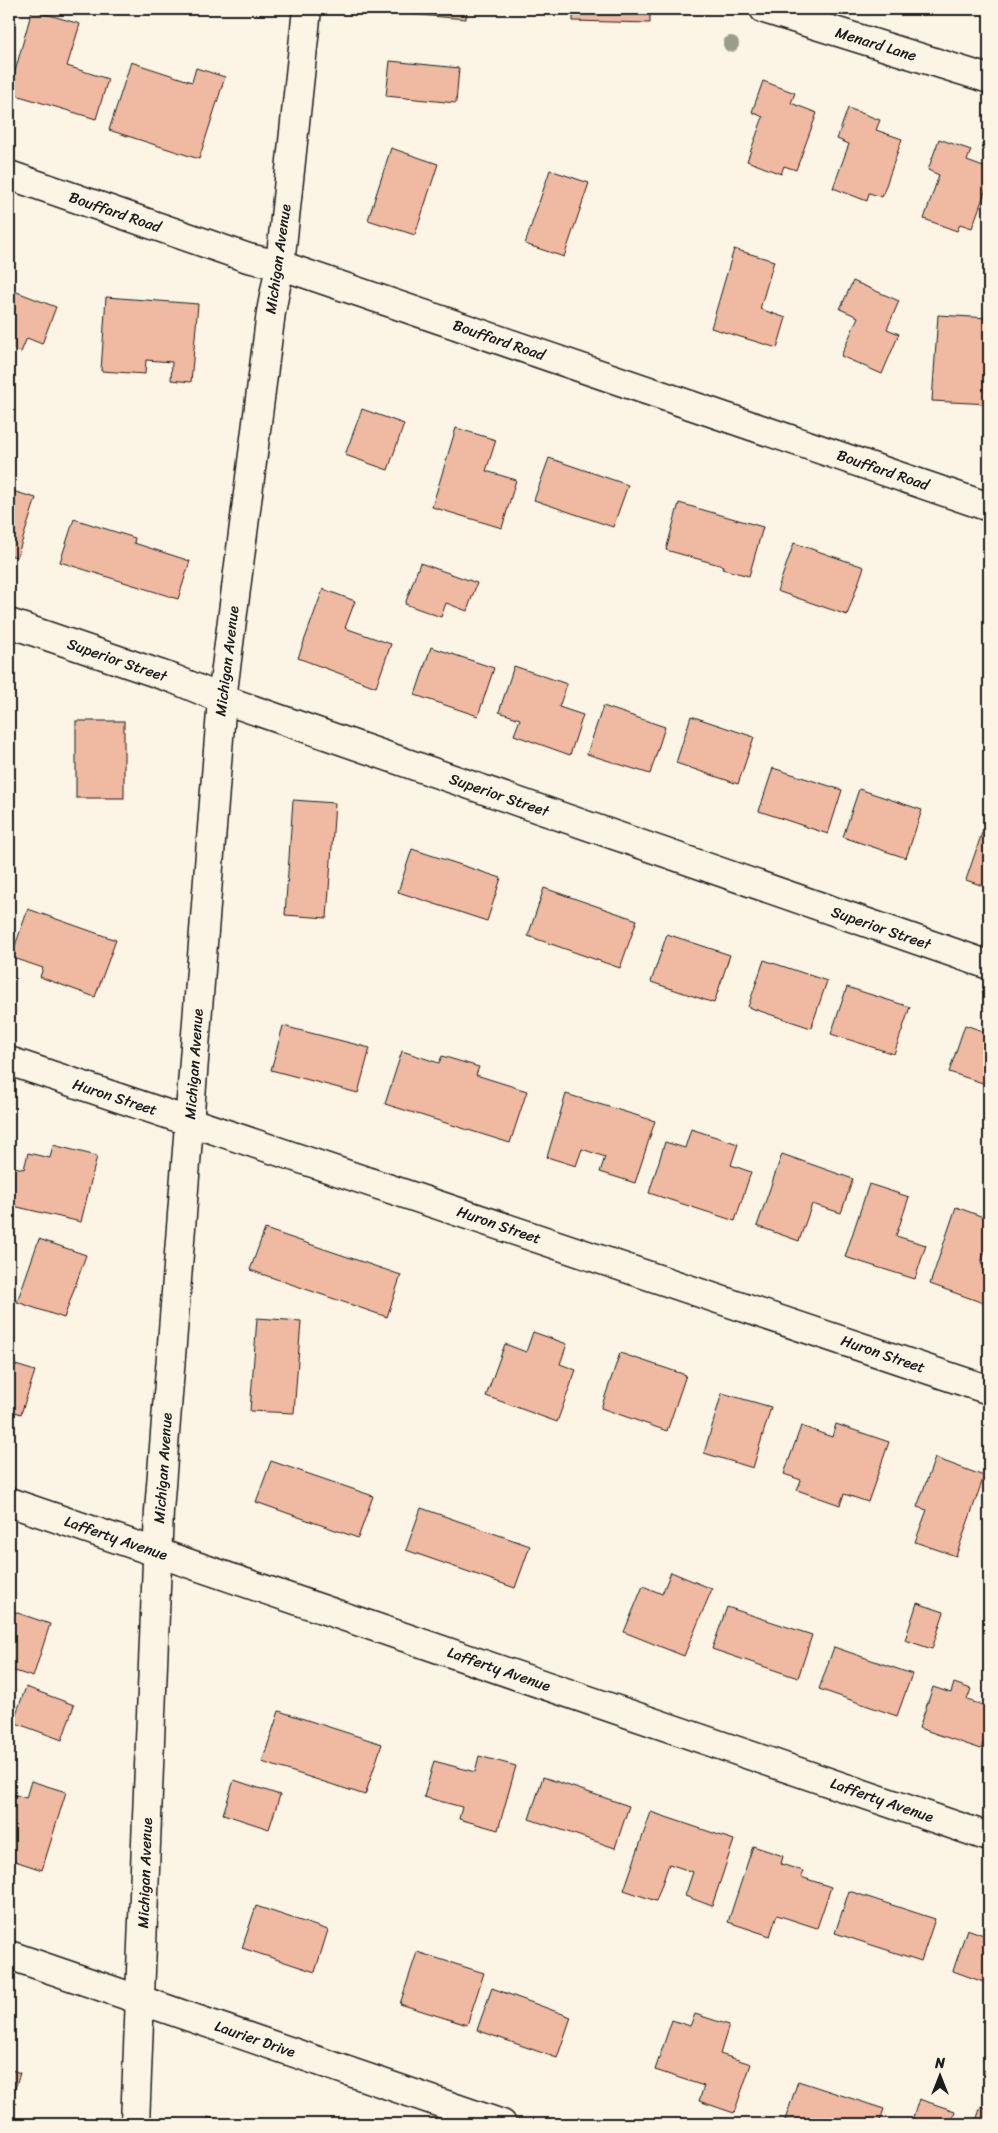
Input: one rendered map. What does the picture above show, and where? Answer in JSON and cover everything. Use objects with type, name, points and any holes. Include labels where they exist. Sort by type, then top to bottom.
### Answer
[{"type":"street","name":"Michigan Avenue","points":[[135,2124],[159,1511],[222,699],[271,312],[280,265],[307,9]]},
{"type":"street","name":"Menard Lane","points":[[764,9],[989,79]]},
{"type":"street","name":"Bouffard Road","points":[[9,175],[248,258],[280,265],[989,507]]},
{"type":"street","name":"Superior Street","points":[[9,624],[174,679],[222,699],[989,965]]},
{"type":"street","name":"Huron Street","points":[[9,1061],[989,1390]]},
{"type":"street","name":"Lafferty Avenue","points":[[9,1502],[989,1836]]},
{"type":"street","name":"Laurier Drive","points":[[9,1955],[502,2124]]},
{"type":"building","points":[[409,9],[467,9],[466,19],[408,14]]},
{"type":"building","points":[[573,9],[650,9],[650,23],[573,21]]},
{"type":"building","points":[[32,10],[80,24],[67,66],[108,79],[96,119],[9,93]]},
{"type":"building","points":[[390,61],[459,68],[456,103],[386,96]]},
{"type":"building","points":[[131,62],[192,82],[196,68],[225,77],[199,159],[109,130]]},
{"type":"building","points":[[763,81],[795,93],[791,103],[817,113],[796,170],[784,166],[781,174],[747,161],[763,117],[752,112]]},
{"type":"building","points":[[848,108],[880,120],[876,130],[902,139],[882,197],[869,193],[867,201],[833,188],[849,144],[837,139]]},
{"type":"building","points":[[939,139],[971,150],[967,161],[989,169],[989,181],[972,228],[960,224],[957,231],[924,219],[939,175],[928,170]]},
{"type":"building","points":[[391,148],[438,164],[415,235],[368,220]]},
{"type":"building","points":[[550,170],[589,183],[564,257],[525,244]]},
{"type":"building","points":[[734,249],[774,261],[760,309],[786,318],[777,348],[711,328]]},
{"type":"building","points":[[853,281],[899,301],[887,329],[899,334],[882,374],[841,356],[858,317],[840,309]]},
{"type":"building","points":[[9,289],[56,307],[42,344],[27,338],[21,352],[9,348]]},
{"type":"building","points":[[106,297],[198,304],[191,382],[171,380],[172,362],[146,360],[145,374],[101,371]]},
{"type":"building","points":[[938,315],[989,318],[989,404],[932,401]]},
{"type":"building","points":[[362,409],[404,424],[388,470],[345,455]]},
{"type":"building","points":[[456,428],[496,440],[486,471],[516,480],[502,528],[432,507]]},
{"type":"building","points":[[549,458],[628,485],[613,527],[534,500]]},
{"type":"building","points":[[9,490],[36,498],[17,557],[9,555]]},
{"type":"building","points":[[679,503],[763,527],[749,576],[722,569],[723,566],[666,550]]},
{"type":"building","points":[[74,519],[135,538],[134,543],[190,561],[178,599],[60,562]]},
{"type":"building","points":[[794,543],[864,567],[847,615],[777,591]]},
{"type":"building","points":[[420,563],[477,583],[467,611],[446,603],[441,617],[405,604]]},
{"type":"building","points":[[323,589],[355,601],[345,628],[391,644],[376,687],[298,658]]},
{"type":"building","points":[[431,647],[494,668],[478,716],[415,695]]},
{"type":"building","points":[[514,666],[567,684],[559,707],[583,715],[570,755],[514,735],[520,719],[499,712]]},
{"type":"building","points":[[603,706],[665,727],[650,774],[587,754]]},
{"type":"building","points":[[691,716],[754,737],[738,784],[676,763]]},
{"type":"building","points":[[76,721],[124,721],[124,798],[76,798]]},
{"type":"building","points":[[773,768],[842,790],[828,834],[759,811]]},
{"type":"building","points":[[859,789],[922,810],[906,858],[843,837]]},
{"type":"building","points":[[293,800],[335,803],[327,918],[285,915]]},
{"type":"building","points":[[986,821],[989,822],[989,888],[966,880]]},
{"type":"building","points":[[412,849],[501,878],[487,921],[398,892]]},
{"type":"building","points":[[544,888],[637,920],[620,968],[528,936]]},
{"type":"building","points":[[28,909],[116,940],[95,997],[40,977],[43,968],[11,957]]},
{"type":"building","points":[[667,934],[730,955],[714,1003],[651,982]]},
{"type":"building","points":[[764,960],[827,981],[811,1028],[748,1007]]},
{"type":"building","points":[[847,987],[910,1007],[894,1054],[831,1034]]},
{"type":"building","points":[[965,1025],[989,1033],[989,1085],[949,1072]]},
{"type":"building","points":[[283,1026],[370,1048],[358,1093],[271,1070]]},
{"type":"building","points":[[402,1051],[439,1063],[442,1056],[479,1067],[476,1075],[527,1091],[510,1143],[385,1104]]},
{"type":"building","points":[[566,1094],[655,1121],[635,1183],[600,1172],[605,1157],[582,1149],[576,1166],[547,1157]]},
{"type":"building","points":[[691,1129],[738,1144],[731,1165],[751,1172],[735,1221],[649,1193],[665,1142],[685,1148]]},
{"type":"building","points":[[53,1145],[97,1156],[81,1222],[9,1205],[9,1166],[24,1169],[28,1153],[50,1158]]},
{"type":"building","points":[[782,1154],[853,1179],[841,1213],[812,1204],[799,1241],[757,1226]]},
{"type":"building","points":[[869,1184],[909,1197],[896,1236],[926,1245],[915,1279],[845,1257]]},
{"type":"building","points":[[956,1207],[989,1219],[989,1239],[981,1263],[989,1266],[989,1305],[930,1284]]},
{"type":"building","points":[[265,1229],[401,1275],[387,1317],[250,1270]]},
{"type":"building","points":[[39,1239],[86,1255],[64,1318],[17,1302]]},
{"type":"building","points":[[257,1318],[301,1321],[294,1413],[250,1411]]},
{"type":"building","points":[[533,1332],[567,1344],[560,1364],[576,1370],[557,1422],[486,1396],[505,1344],[526,1352]]},
{"type":"building","points":[[620,1353],[686,1375],[667,1431],[601,1408]]},
{"type":"building","points":[[9,1363],[35,1371],[21,1414],[9,1410]]},
{"type":"building","points":[[722,1393],[771,1407],[753,1468],[704,1453]]},
{"type":"building","points":[[836,1424],[889,1442],[868,1502],[844,1494],[840,1505],[797,1490],[801,1480],[784,1474],[801,1426],[832,1437]]},
{"type":"building","points":[[935,1458],[984,1476],[956,1556],[915,1542],[927,1510],[917,1507]]},
{"type":"building","points":[[271,1461],[373,1496],[358,1538],[256,1502]]},
{"type":"building","points":[[421,1508],[530,1546],[515,1588],[406,1550]]},
{"type":"building","points":[[671,1572],[712,1589],[684,1656],[624,1632],[643,1586],[662,1594]]},
{"type":"building","points":[[917,1603],[944,1612],[932,1649],[905,1640]]},
{"type":"building","points":[[727,1607],[812,1635],[798,1678],[712,1649]]},
{"type":"building","points":[[9,1610],[50,1624],[33,1677],[9,1669]]},
{"type":"building","points":[[834,1647],[912,1674],[897,1716],[819,1689]]},
{"type":"building","points":[[954,1683],[971,1689],[967,1700],[989,1707],[989,1723],[981,1749],[919,1728],[933,1687],[951,1693]]},
{"type":"building","points":[[26,1687],[74,1705],[62,1740],[13,1722]]},
{"type":"building","points":[[279,1711],[382,1744],[365,1795],[262,1762]]},
{"type":"building","points":[[479,1756],[516,1766],[498,1830],[459,1819],[462,1807],[424,1797],[434,1761],[475,1772]]},
{"type":"building","points":[[543,1777],[629,1806],[615,1848],[529,1819]]},
{"type":"building","points":[[234,1780],[280,1795],[269,1829],[223,1814]]},
{"type":"building","points":[[31,1781],[66,1792],[42,1870],[9,1859],[9,1793],[26,1798]]},
{"type":"building","points":[[651,1812],[734,1840],[712,1906],[685,1896],[693,1872],[669,1864],[656,1901],[624,1890]]},
{"type":"building","points":[[753,1846],[783,1856],[781,1864],[803,1871],[801,1877],[831,1887],[817,1928],[777,1915],[770,1936],[728,1922]]},
{"type":"building","points":[[849,1891],[935,1919],[921,1961],[835,1933]]},
{"type":"building","points":[[256,1906],[328,1930],[315,1972],[242,1948]]},
{"type":"building","points":[[967,1929],[989,1937],[989,1984],[953,1971]]},
{"type":"building","points":[[417,1952],[484,1973],[467,2025],[400,2004]]},
{"type":"building","points":[[492,1988],[571,2017],[557,2058],[477,2030]]},
{"type":"building","points":[[695,2014],[729,2025],[720,2054],[751,2064],[734,2113],[699,2101],[704,2086],[655,2070],[672,2020],[690,2026]]},
{"type":"building","points":[[9,2069],[20,2073],[9,2107]]},
{"type":"building","points":[[798,2081],[884,2109],[879,2124],[784,2123]]},
{"type":"building","points":[[919,2099],[955,2111],[951,2124],[911,2124]]},
{"type":"building","points":[[981,2106],[989,2109],[989,2124],[975,2124]]},
{"type":"building","points":[[208,2117],[233,2124],[206,2124]]}]
